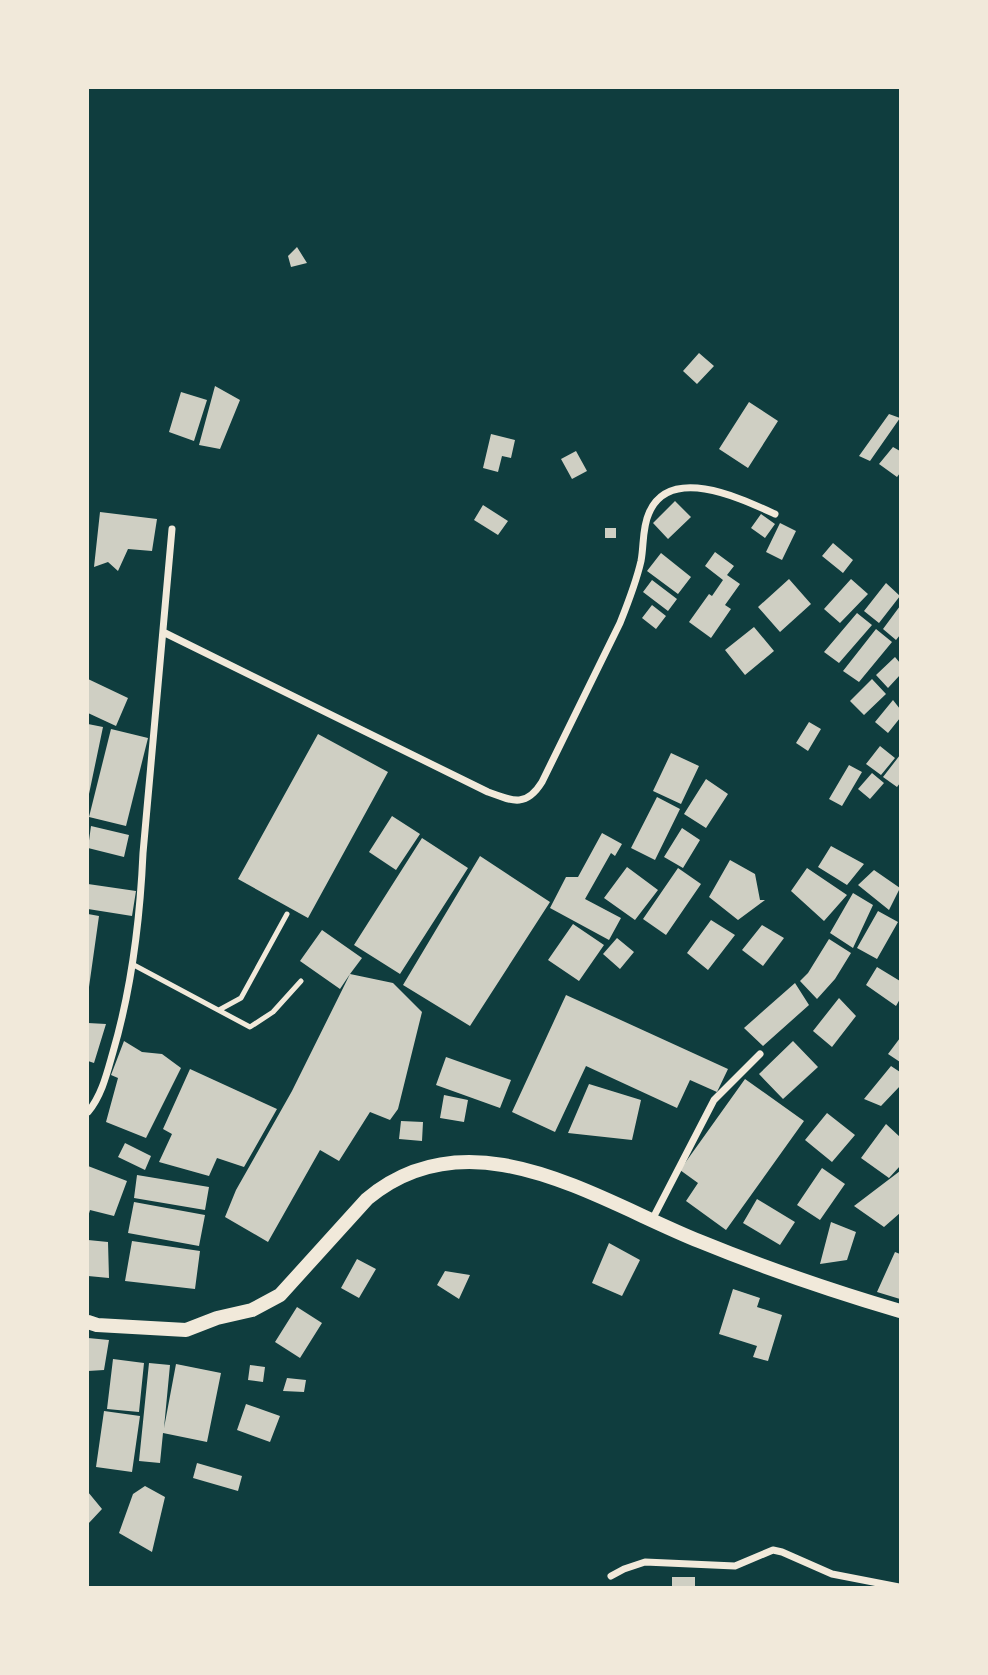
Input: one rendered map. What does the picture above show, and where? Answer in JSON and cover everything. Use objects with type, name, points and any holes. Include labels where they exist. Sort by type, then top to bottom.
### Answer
[{"type":"main road","points":[[88,1322],[97,1325],[186,1329],[268,1304],[280,1295],[381,1187],[396,1177],[443,1164],[514,1166],[602,1196],[708,1245],[817,1286],[901,1311]]},
{"type":"street","points":[[163,632],[488,792],[516,801],[535,793],[542,782],[620,623],[641,561],[648,514],[656,501],[677,490],[702,489],[729,493],[775,514]]},
{"type":"street","points":[[88,1112],[107,1072],[127,998],[141,907],[143,853],[172,530]]},
{"type":"street","points":[[652,1220],[714,1100],[760,1054]]},
{"type":"street","points":[[611,1576],[645,1562],[735,1566],[773,1550],[832,1574],[900,1587]]},
{"type":"lane","points":[[219,1010],[241,998],[287,914]]},
{"type":"lane","points":[[132,964],[250,1027],[273,1012],[301,981]]},
{"type":"building","points":[[297,247],[307,263],[291,267],[288,256]]},
{"type":"building","points":[[699,353],[714,366],[697,384],[683,371]]},
{"type":"building","points":[[215,386],[240,400],[220,449],[199,445]]},
{"type":"building","points":[[181,392],[207,400],[194,441],[169,432]]},
{"type":"building","points":[[749,402],[778,421],[748,468],[719,449]]},
{"type":"building","points":[[889,414],[900,418],[870,461],[859,456]]},
{"type":"building","points":[[491,434],[515,440],[511,458],[502,456],[498,472],[483,468]]},
{"type":"building","points":[[893,447],[900,451],[900,473],[897,477],[879,464]]},
{"type":"building","points":[[576,451],[587,471],[572,479],[561,459]]},
{"type":"building","points":[[675,501],[691,517],[668,539],[653,523]]},
{"type":"building","points":[[483,505],[508,521],[498,535],[474,520]]},
{"type":"building","points":[[100,512],[157,519],[152,551],[128,549],[118,571],[108,562],[94,567]]},
{"type":"building","points":[[761,514],[775,524],[765,538],[751,528]]},
{"type":"building","points":[[780,523],[796,531],[782,560],[766,552]]},
{"type":"building","points":[[605,528],[616,528],[616,538],[605,538]]},
{"type":"building","points":[[833,543],[853,560],[843,573],[822,556]]},
{"type":"building","points":[[715,552],[734,566],[727,575],[740,584],[725,605],[731,609],[711,638],[689,622],[723,580],[705,566]]},
{"type":"building","points":[[661,553],[691,577],[678,594],[647,571]]},
{"type":"building","points":[[789,579],[811,604],[780,632],[758,607]]},
{"type":"building","points":[[851,579],[868,594],[840,623],[824,609]]},
{"type":"building","points":[[652,580],[677,599],[668,611],[643,592]]},
{"type":"building","points":[[886,583],[900,596],[879,623],[864,611]]},
{"type":"building","points":[[652,605],[666,616],[656,629],[642,618]]},
{"type":"building","points":[[900,606],[900,635],[896,640],[883,629]]},
{"type":"building","points":[[857,613],[872,625],[839,663],[824,652]]},
{"type":"building","points":[[754,627],[774,651],[745,675],[725,650]]},
{"type":"building","points":[[876,629],[892,642],[859,682],[843,671]]},
{"type":"building","points":[[895,657],[900,663],[900,675],[888,688],[876,675]]},
{"type":"building","points":[[88,679],[128,698],[116,726],[88,713]]},
{"type":"building","points":[[872,679],[886,694],[864,715],[850,701]]},
{"type":"building","points":[[893,700],[900,709],[900,718],[888,733],[875,722]]},
{"type":"building","points":[[809,722],[821,729],[808,751],[796,743]]},
{"type":"building","points":[[88,724],[103,727],[89,794],[88,793]]},
{"type":"building","points":[[111,729],[148,738],[126,826],[89,817]]},
{"type":"building","points":[[318,734],[388,772],[308,918],[238,879]]},
{"type":"building","points":[[880,746],[895,758],[881,775],[866,764]]},
{"type":"building","points":[[671,753],[699,766],[681,804],[653,791]]},
{"type":"building","points":[[900,755],[900,783],[897,787],[883,777]]},
{"type":"building","points":[[849,765],[862,772],[842,806],[829,799]]},
{"type":"building","points":[[872,773],[884,783],[870,799],[858,789]]},
{"type":"building","points":[[706,779],[728,794],[706,828],[684,814]]},
{"type":"building","points":[[657,797],[680,809],[655,860],[631,848]]},
{"type":"building","points":[[392,816],[420,834],[396,870],[369,852]]},
{"type":"building","points":[[91,826],[129,835],[124,857],[88,848]]},
{"type":"building","points":[[682,828],[700,840],[683,868],[664,857]]},
{"type":"building","points":[[602,833],[622,844],[615,856],[611,853],[585,899],[621,918],[609,940],[550,908],[566,877],[578,877]]},
{"type":"building","points":[[422,838],[468,868],[400,974],[354,945]]},
{"type":"building","points":[[831,846],[864,864],[847,885],[818,867]]},
{"type":"building","points":[[480,856],[550,902],[470,1026],[403,985]]},
{"type":"building","points":[[730,860],[755,874],[760,900],[765,900],[738,920],[709,897]]},
{"type":"building","points":[[627,867],[658,890],[635,920],[604,898]]},
{"type":"building","points":[[678,868],[701,884],[666,935],[643,919]]},
{"type":"building","points":[[807,868],[847,895],[824,921],[791,891]]},
{"type":"building","points":[[874,870],[900,888],[889,910],[858,885]]},
{"type":"building","points":[[88,884],[136,891],[132,916],[88,909]]},
{"type":"building","points":[[853,893],[873,905],[853,948],[830,933]]},
{"type":"building","points":[[878,911],[898,922],[877,959],[857,948]]},
{"type":"building","points":[[88,914],[99,916],[89,987],[88,987]]},
{"type":"building","points":[[711,920],[735,935],[708,970],[687,953]]},
{"type":"building","points":[[573,924],[604,945],[579,981],[548,960]]},
{"type":"building","points":[[762,925],[784,938],[763,966],[742,950]]},
{"type":"building","points":[[322,930],[362,958],[340,989],[300,961]]},
{"type":"building","points":[[617,938],[634,952],[620,969],[603,954]]},
{"type":"building","points":[[829,939],[851,953],[835,979],[817,999],[800,981]]},
{"type":"building","points":[[877,967],[900,981],[900,999],[896,1006],[866,985]]},
{"type":"building","points":[[350,974],[393,983],[422,1012],[398,1109],[390,1120],[370,1112],[339,1161],[320,1150],[268,1242],[225,1217],[236,1190],[292,1091]]},
{"type":"building","points":[[795,983],[809,1005],[763,1046],[744,1028]]},
{"type":"building","points":[[566,995],[728,1069],[717,1092],[690,1080],[677,1108],[586,1066],[555,1132],[512,1112]]},
{"type":"building","points":[[839,998],[856,1016],[832,1047],[813,1031]]},
{"type":"building","points":[[88,1023],[106,1024],[94,1063],[88,1061]]},
{"type":"building","points":[[900,1038],[900,1062],[888,1054]]},
{"type":"building","points":[[124,1041],[142,1052],[162,1054],[181,1068],[146,1138],[106,1122],[118,1078],[111,1075]]},
{"type":"building","points":[[793,1041],[818,1067],[783,1099],[759,1074]]},
{"type":"building","points":[[446,1057],[511,1080],[500,1108],[436,1085]]},
{"type":"building","points":[[891,1066],[900,1072],[900,1086],[881,1106],[864,1099]]},
{"type":"building","points":[[190,1069],[277,1109],[244,1167],[217,1158],[209,1176],[159,1162],[172,1134],[163,1129]]},
{"type":"building","points":[[745,1079],[804,1121],[726,1230],[686,1201],[698,1183],[680,1170]]},
{"type":"building","points":[[589,1084],[641,1100],[632,1140],[568,1133]]},
{"type":"building","points":[[444,1095],[468,1100],[464,1122],[440,1118]]},
{"type":"building","points":[[827,1113],[855,1135],[832,1162],[805,1140]]},
{"type":"building","points":[[401,1121],[423,1122],[422,1141],[399,1139]]},
{"type":"building","points":[[886,1124],[900,1137],[900,1166],[889,1178],[861,1158]]},
{"type":"building","points":[[125,1143],[151,1156],[145,1170],[118,1157]]},
{"type":"building","points":[[88,1166],[127,1181],[114,1216],[90,1210],[88,1217]]},
{"type":"building","points":[[822,1168],[845,1184],[820,1220],[797,1205]]},
{"type":"building","points":[[900,1171],[900,1213],[884,1227],[854,1206]]},
{"type":"building","points":[[137,1175],[209,1187],[205,1210],[134,1198]]},
{"type":"building","points":[[757,1199],[795,1222],[780,1245],[743,1223]]},
{"type":"building","points":[[134,1202],[205,1215],[199,1246],[128,1233]]},
{"type":"building","points":[[831,1222],[856,1232],[847,1260],[820,1264]]},
{"type":"building","points":[[88,1240],[108,1242],[109,1278],[88,1276]]},
{"type":"building","points":[[132,1241],[200,1251],[195,1289],[125,1281]]},
{"type":"building","points":[[609,1243],[640,1260],[622,1296],[592,1283]]},
{"type":"building","points":[[895,1252],[900,1254],[900,1299],[877,1292]]},
{"type":"building","points":[[357,1259],[376,1269],[359,1298],[341,1288]]},
{"type":"building","points":[[445,1271],[470,1275],[459,1299],[437,1285]]},
{"type":"building","points":[[733,1289],[760,1298],[757,1307],[782,1315],[768,1361],[753,1357],[757,1346],[719,1334]]},
{"type":"building","points":[[297,1307],[322,1323],[300,1358],[275,1342]]},
{"type":"building","points":[[88,1338],[109,1340],[104,1370],[88,1371]]},
{"type":"building","points":[[113,1359],[144,1363],[139,1412],[107,1409]]},
{"type":"building","points":[[149,1363],[170,1365],[164,1428],[176,1364],[221,1373],[207,1442],[163,1433],[160,1463],[139,1461]]},
{"type":"building","points":[[250,1365],[265,1367],[263,1382],[248,1380]]},
{"type":"building","points":[[287,1378],[306,1380],[304,1392],[283,1391]]},
{"type":"building","points":[[246,1404],[280,1416],[270,1442],[237,1430]]},
{"type":"building","points":[[104,1411],[140,1416],[132,1472],[96,1467]]},
{"type":"building","points":[[197,1463],[242,1476],[238,1491],[193,1478]]},
{"type":"building","points":[[145,1486],[165,1497],[152,1552],[119,1533],[133,1494]]},
{"type":"building","points":[[88,1492],[102,1509],[88,1524]]},
{"type":"building","points":[[672,1577],[695,1577],[695,1588],[672,1588]]}]
